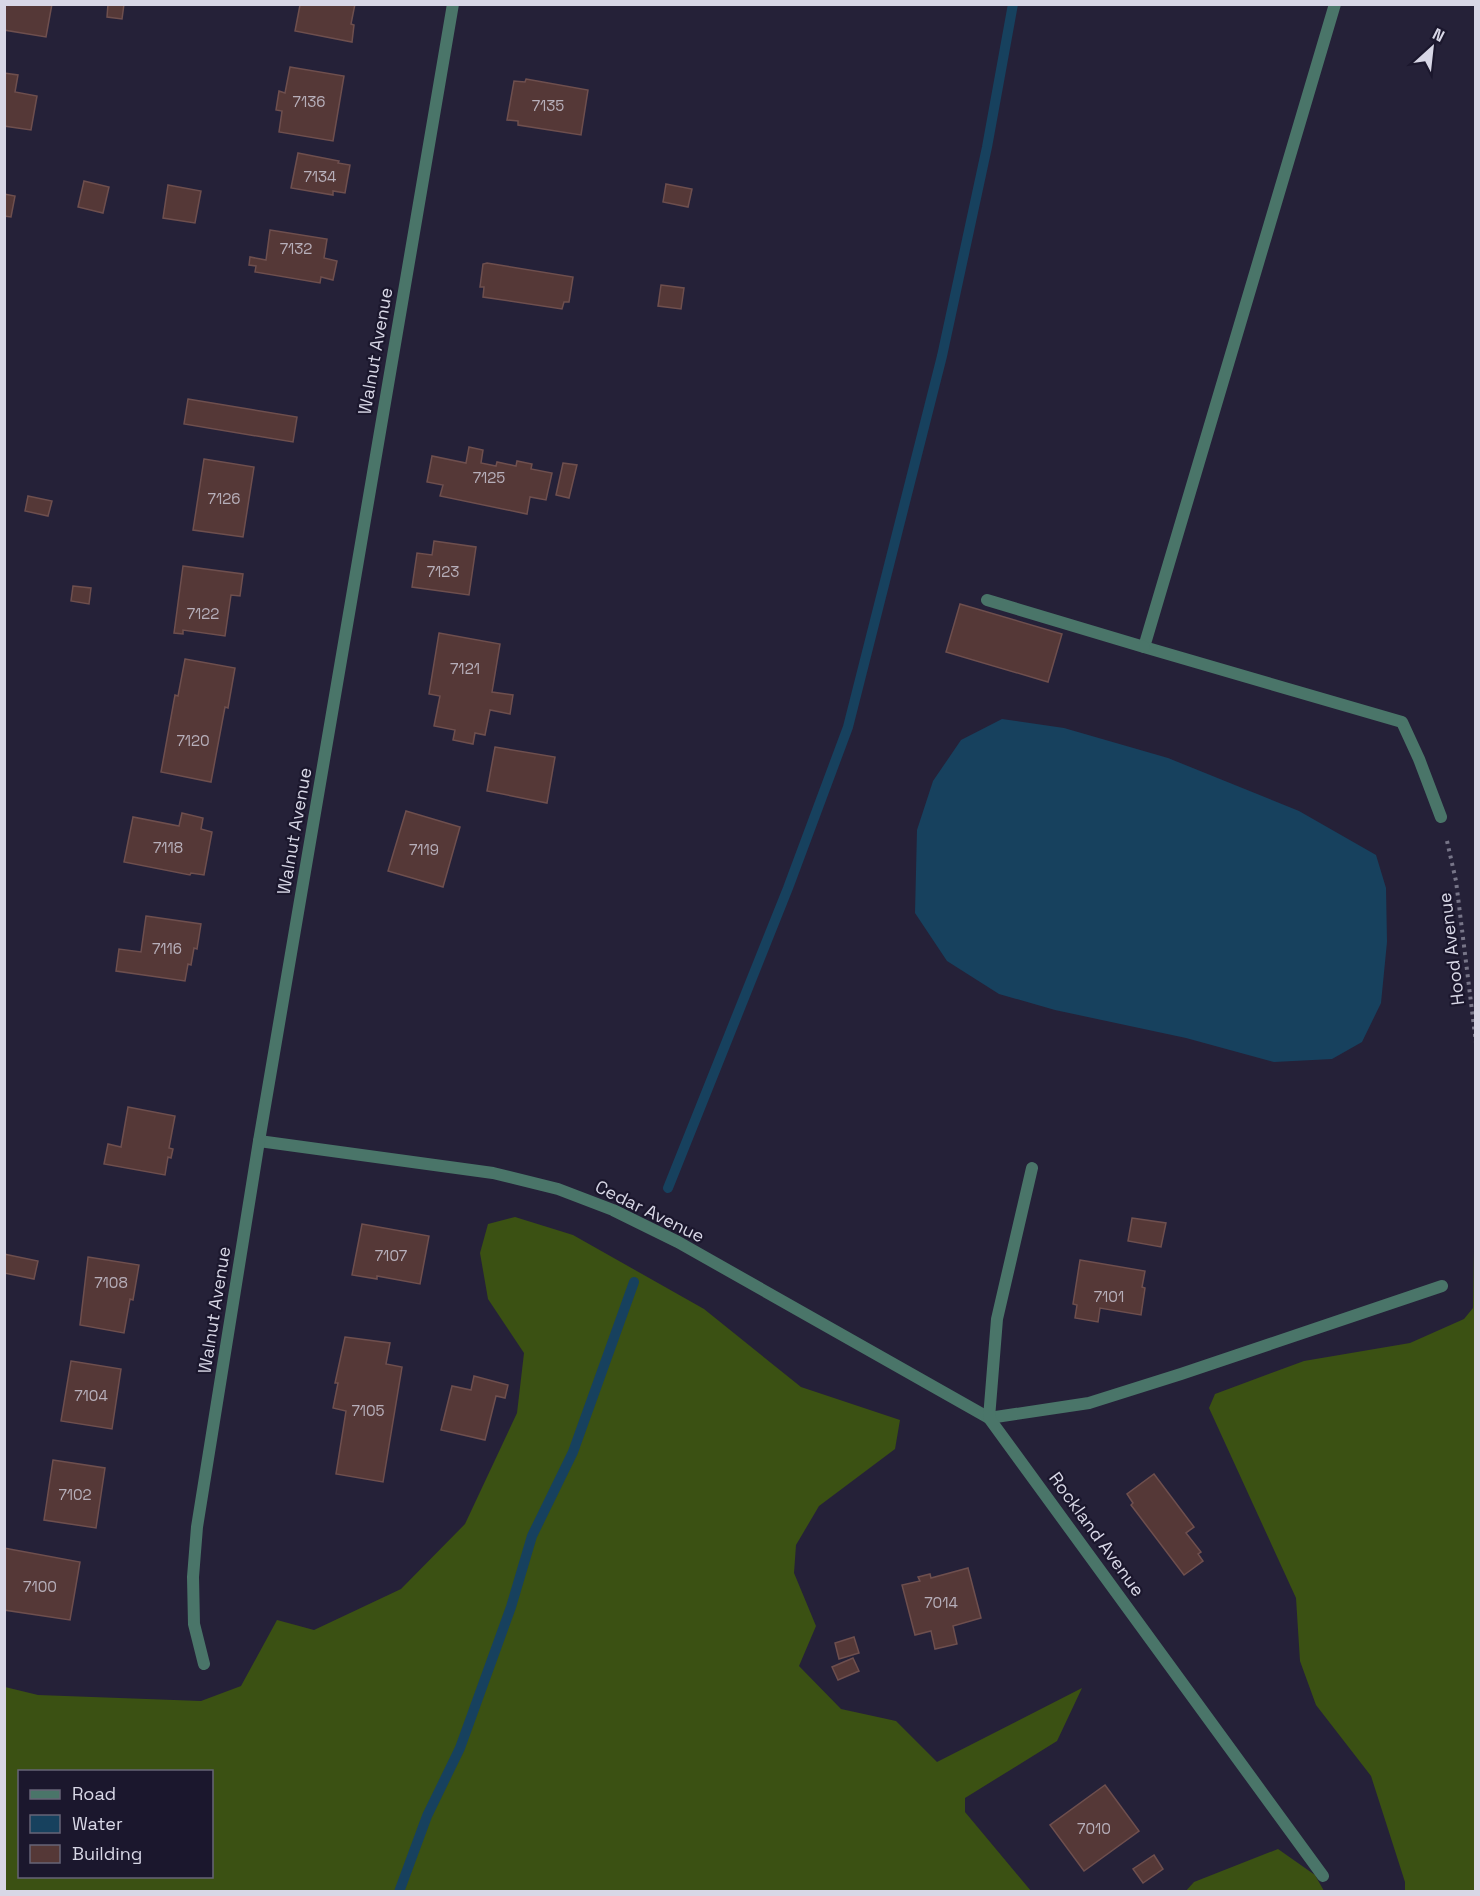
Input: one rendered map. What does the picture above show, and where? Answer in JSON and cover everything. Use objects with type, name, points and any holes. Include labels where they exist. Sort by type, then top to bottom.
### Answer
[{"type":"street","name":"Walnut Avenue","points":[[204,1664],[194,1624],[193,1577],[197,1527],[259,1141],[453,4]]},
{"type":"street","points":[[1144,647],[1335,4]]},
{"type":"street","points":[[987,600],[1402,722],[1442,817]]},
{"type":"street","name":"Cedar Avenue","points":[[259,1141],[494,1173],[558,1189],[613,1210],[678,1242],[989,1418]]},
{"type":"street","points":[[1032,1168],[998,1319],[989,1418],[1089,1403],[1443,1286]]},
{"type":"street","name":"Rockland Avenue","points":[[989,1418],[1323,1876]]},
{"type":"path","name":"Hood Avenue","points":[[1442,817],[1456,881],[1476,1042]]},
{"type":"green space","points":[[515,1217],[573,1235],[704,1309],[801,1387],[900,1420],[895,1449],[819,1506],[796,1545],[794,1573],[816,1626],[799,1666],[841,1709],[896,1721],[937,1762],[1082,1688],[1057,1741],[965,1798],[965,1812],[1031,1891],[5,1891],[5,1687],[38,1695],[201,1701],[241,1686],[277,1620],[314,1630],[401,1589],[465,1524],[517,1413],[524,1353],[488,1299],[480,1253],[488,1224]]},
{"type":"green space","points":[[1474,1251],[1475,1891],[1405,1891],[1405,1882],[1371,1776],[1316,1705],[1300,1661],[1296,1598],[1209,1408],[1215,1394],[1304,1361],[1410,1343],[1464,1319],[1473,1308]]},
{"type":"green space","points":[[1278,1849],[1315,1875],[1324,1891],[1185,1892],[1194,1882]]},
{"type":"water","points":[[1002,719],[1064,728],[1168,758],[1299,811],[1376,855],[1386,888],[1387,942],[1381,1003],[1362,1042],[1332,1059],[1274,1062],[1186,1038],[1055,1010],[999,994],[947,961],[915,913],[917,830],[933,781],[961,740]]},
{"type":"building","points":[[4,4],[52,4],[46,37],[4,30]]},
{"type":"building","points":[[108,4],[124,4],[122,19],[107,17]]},
{"type":"building","points":[[295,4],[355,4],[351,24],[354,25],[352,42],[295,31],[300,5]]},
{"type":"building","points":[[290,67],[344,76],[333,141],[279,132],[282,111],[276,110],[279,91],[285,93]]},
{"type":"building","points":[[4,73],[18,75],[15,92],[37,96],[31,130],[4,126]]},
{"type":"building","points":[[526,79],[588,90],[581,135],[518,125],[518,121],[507,120],[514,81],[525,82]]},
{"type":"building","points":[[298,153],[350,165],[345,193],[333,191],[333,195],[291,188]]},
{"type":"building","points":[[84,181],[109,187],[103,213],[78,207]]},
{"type":"building","points":[[666,184],[692,189],[688,207],[663,202]]},
{"type":"building","points":[[168,185],[201,191],[195,223],[163,218]]},
{"type":"building","points":[[4,194],[15,196],[11,217],[4,216]]},
{"type":"building","points":[[270,230],[327,239],[324,258],[337,261],[333,280],[321,277],[320,283],[255,272],[256,266],[249,265],[250,257],[266,260]]},
{"type":"building","points":[[483,264],[573,277],[569,302],[564,302],[562,309],[483,297],[484,287],[480,287]]},
{"type":"building","points":[[661,285],[684,288],[681,309],[658,306]]},
{"type":"building","points":[[188,399],[297,417],[293,442],[184,424]]},
{"type":"building","points":[[469,447],[483,450],[481,463],[496,466],[497,462],[516,466],[517,461],[532,464],[531,469],[552,473],[546,500],[530,497],[527,514],[440,496],[443,485],[427,482],[432,456],[466,463]]},
{"type":"building","points":[[204,459],[254,467],[243,537],[193,530]]},
{"type":"building","points":[[563,463],[577,465],[569,498],[556,495]]},
{"type":"building","points":[[28,496],[52,501],[48,516],[25,511]]},
{"type":"building","points":[[434,541],[476,547],[469,595],[412,587],[417,553],[432,555]]},
{"type":"building","points":[[183,566],[243,574],[240,596],[231,595],[225,636],[183,630],[183,634],[174,633]]},
{"type":"building","points":[[73,586],[91,588],[89,604],[71,601]]},
{"type":"building","points":[[960,604],[1062,634],[1048,682],[946,652]]},
{"type":"building","points":[[439,633],[500,644],[492,692],[513,695],[510,714],[490,710],[485,735],[475,733],[473,744],[453,740],[455,730],[434,726],[440,696],[429,694]]},
{"type":"building","points":[[185,659],[235,668],[211,782],[161,772],[175,695],[178,696]]},
{"type":"building","points":[[495,747],[555,757],[547,803],[487,791]]},
{"type":"building","points":[[406,811],[460,827],[443,887],[388,871]]},
{"type":"building","points":[[182,813],[203,818],[201,829],[212,832],[204,875],[191,873],[190,875],[124,862],[133,817],[179,826]]},
{"type":"building","points":[[146,916],[201,924],[197,949],[194,948],[191,965],[188,964],[185,981],[116,971],[119,949],[141,952]]},
{"type":"building","points":[[128,1107],[175,1116],[169,1148],[173,1149],[171,1158],[168,1157],[165,1175],[104,1164],[108,1144],[121,1147]]},
{"type":"building","points":[[1132,1218],[1166,1223],[1161,1247],[1128,1241]]},
{"type":"building","points":[[362,1224],[429,1236],[420,1284],[377,1276],[377,1279],[352,1275]]},
{"type":"building","points":[[4,1254],[38,1261],[34,1279],[4,1273]]},
{"type":"building","points":[[88,1257],[139,1265],[124,1333],[80,1325]]},
{"type":"building","points":[[1080,1260],[1145,1271],[1141,1315],[1100,1308],[1098,1322],[1075,1318],[1077,1305],[1073,1304]]},
{"type":"building","points":[[345,1337],[390,1343],[386,1364],[402,1367],[383,1482],[336,1474],[346,1411],[333,1408],[338,1383],[335,1383]]},
{"type":"building","points":[[71,1361],[121,1369],[112,1429],[61,1421]]},
{"type":"building","points":[[474,1376],[508,1385],[505,1398],[496,1396],[485,1440],[441,1430],[452,1386],[471,1390]]},
{"type":"building","points":[[53,1460],[105,1468],[96,1528],[44,1520]]},
{"type":"building","points":[[1154,1474],[1194,1527],[1186,1533],[1201,1552],[1198,1554],[1203,1561],[1184,1575],[1131,1505],[1133,1503],[1127,1494]]},
{"type":"building","points":[[4,1548],[80,1562],[70,1620],[4,1610]]},
{"type":"building","points":[[968,1568],[981,1618],[953,1626],[957,1644],[935,1649],[931,1631],[915,1635],[902,1585],[920,1581],[918,1577],[930,1574],[931,1578]]},
{"type":"building","points":[[854,1637],[859,1653],[839,1659],[835,1643]]},
{"type":"building","points":[[853,1658],[859,1671],[838,1680],[832,1667]]},
{"type":"building","points":[[1105,1785],[1139,1831],[1084,1871],[1050,1825]]},
{"type":"building","points":[[1154,1855],[1163,1869],[1143,1883],[1133,1869]]},
{"type":"waterway","points":[[668,1188],[788,888],[848,727],[942,356],[987,147],[1013,4]]},
{"type":"waterway","points":[[399,1892],[427,1816],[460,1748],[511,1607],[532,1536],[573,1452],[634,1282]]}]
